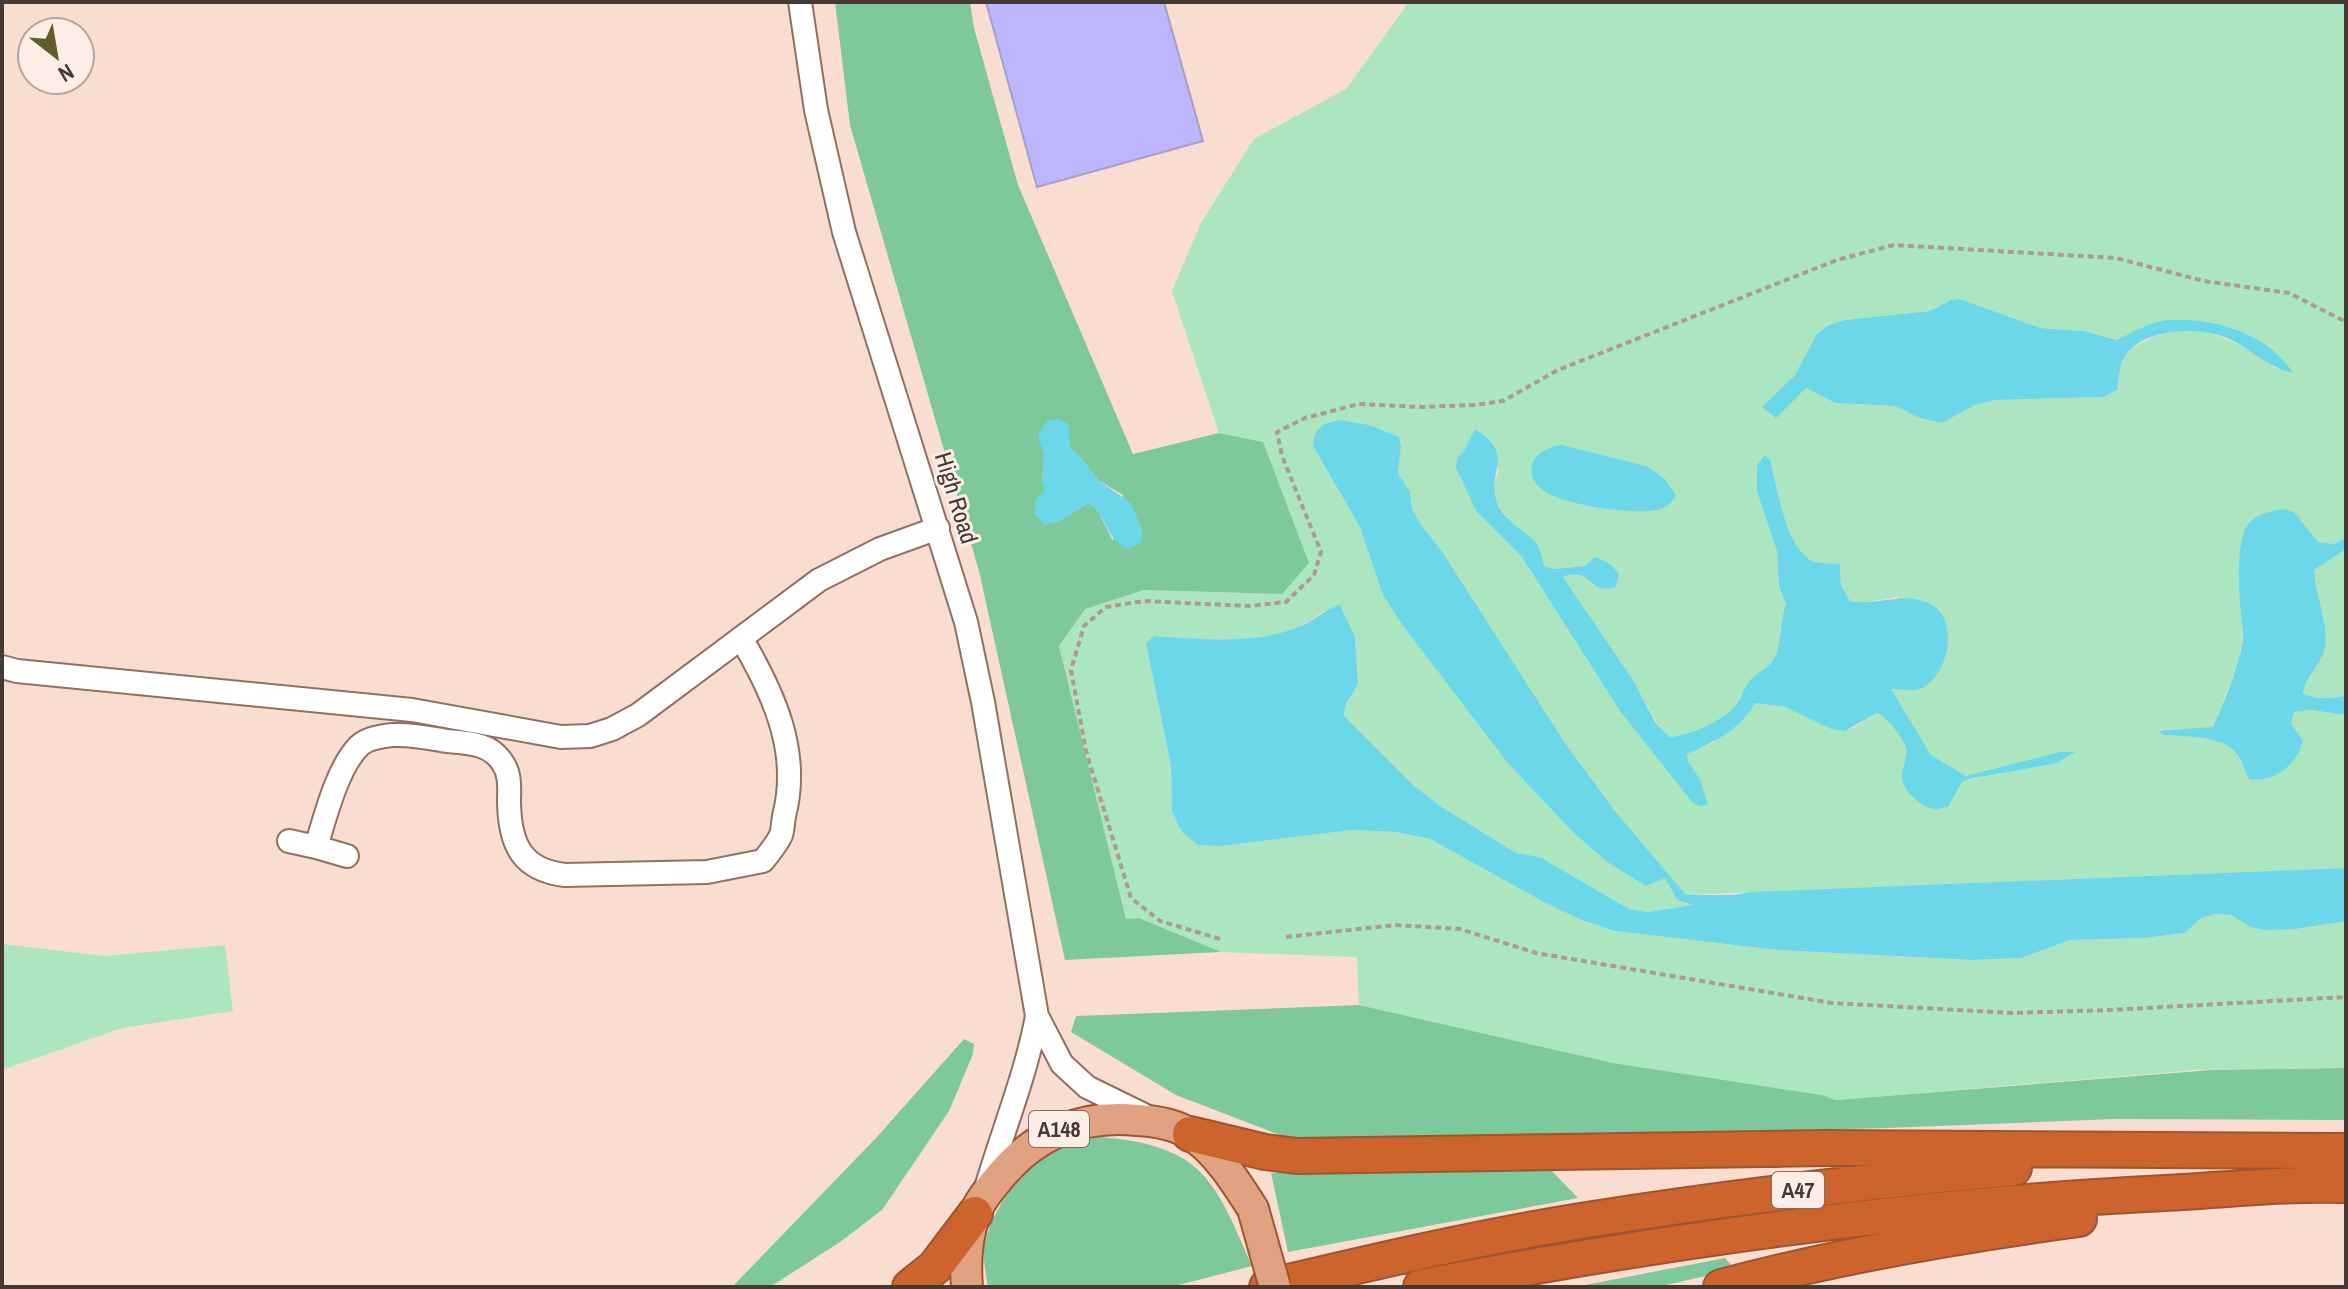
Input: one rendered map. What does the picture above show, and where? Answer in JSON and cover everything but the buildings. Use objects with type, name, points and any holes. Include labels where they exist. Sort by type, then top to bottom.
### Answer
[{"type":"highway","name":"A47","points":[[1175,1128],[1265,1152],[1297,1156],[1827,1148],[2342,1151]]},
{"type":"highway","name":"A47","points":[[1267,1287],[1425,1250],[1585,1220],[1830,1185],[2079,1162],[2342,1151]]},
{"type":"highway","name":"A47","points":[[1421,1287],[1585,1256],[1836,1220],[2083,1197],[2341,1185]]},
{"type":"highway","name":"A47","points":[[1721,1287],[1808,1267],[2015,1228],[2341,1185]]},
{"type":"highway","points":[[910,1287],[935,1267],[979,1205]]},
{"type":"main road","name":"A148","points":[[967,1286],[966,1249],[979,1205],[1025,1149],[1059,1129],[1089,1120],[1117,1117],[1175,1128]]},
{"type":"main road","points":[[1175,1128],[1235,1181],[1253,1209],[1275,1287]]},
{"type":"street","name":"High Road","points":[[800,2],[816,110],[844,232],[966,622],[983,702],[1037,1016],[1062,1064],[1087,1087],[1175,1128]]},
{"type":"street","points":[[7,672],[412,710],[561,737],[590,736],[612,729],[638,715],[819,580],[849,563],[938,528]]},
{"type":"street","points":[[316,847],[326,813],[348,761],[360,744],[379,737],[404,735],[478,745],[493,751],[504,763],[509,778],[511,831],[520,852],[534,867],[545,872],[565,875],[707,872],[763,861],[781,834],[787,808],[790,768],[782,724],[764,676],[741,638]]},
{"type":"street","points":[[289,841],[347,856]]},
{"type":"street","name":"High Road","points":[[979,1205],[1024,1075],[1037,1016]]},
{"type":"path","points":[[1220,939],[1160,921],[1131,898],[1086,751],[1071,670],[1084,626],[1106,607],[1144,601],[1249,606],[1286,602],[1314,575],[1321,552],[1282,456],[1277,432],[1305,418],[1359,404],[1422,407],[1503,401],[1558,370],[1837,260],[1894,245],[2116,258],[2204,281],[2289,293],[2346,322]]},
{"type":"path","points":[[1286,937],[1395,925],[1460,929],[1536,953],[1832,1003],[1997,1012],[2110,1010],[2346,997]]},
{"type":"green space","points":[[835,2],[970,2],[974,28],[1018,185],[1133,454],[1219,433],[1263,442],[1309,563],[1282,594],[1144,590],[1085,609],[1059,646],[1126,919],[1139,918],[1221,952],[1065,960],[979,571],[850,125]],"holes":[[[1069,448],[1098,480],[1123,495],[1113,541],[1097,509],[1088,503],[1058,522],[1042,482],[1044,456]]]},
{"type":"green space","points":[[1409,2],[2346,2],[2346,538],[2334,544],[2318,542],[2294,512],[2240,547],[2243,634],[2238,662],[2213,728],[2160,731],[2164,735],[2214,740],[2232,748],[2249,779],[2291,723],[2294,712],[2311,710],[2346,715],[2346,868],[1686,895],[1615,811],[1565,743],[1443,553],[1420,523],[1412,509],[1410,492],[1398,473],[1401,447],[1376,431],[1349,422],[1329,421],[1313,446],[1360,527],[1383,595],[1665,878],[1677,900],[1695,905],[1648,912],[1629,909],[1540,857],[1516,853],[1440,806],[1413,785],[1344,716],[1345,706],[1358,684],[1355,637],[1326,610],[1299,627],[1266,637],[1228,640],[1154,636],[1146,643],[1171,766],[1172,811],[1221,846],[1352,830],[1397,832],[1430,839],[1542,901],[1579,919],[1615,931],[1777,950],[1972,960],[2021,958],[2070,940],[2144,938],[2185,933],[2201,918],[2216,914],[2231,915],[2250,927],[2296,929],[2346,921],[2346,1068],[2197,1070],[1836,1100],[1603,1061],[1359,1005],[1357,957],[1221,952],[1139,918],[1126,919],[1059,646],[1085,608],[1144,590],[1282,594],[1263,442],[1219,433],[1172,291],[1201,223],[1254,139],[1346,89]],"holes":[[[1960,299],[2040,328],[2085,331],[2116,340],[2153,323],[2245,333],[2279,370],[2233,342],[2199,332],[2182,331],[2165,333],[2130,350],[2122,363],[2117,390],[2103,397],[1995,400],[1975,405],[1942,423],[1919,418],[1895,406],[1835,403],[1806,388],[1775,417],[1763,407],[1795,375],[1828,326],[1845,320],[1930,311],[1951,300]],[[1464,451],[1499,468],[1494,487],[1497,503],[1511,524],[1538,545],[1544,567],[1585,566],[1594,586],[1580,576],[1563,577],[1635,683],[1656,722],[1670,737],[1706,726],[1731,711],[1749,682],[1777,652],[1786,604],[1779,586],[1777,551],[1757,492],[1786,522],[1795,545],[1806,557],[1817,563],[1840,564],[1841,585],[1850,601],[1863,603],[1897,597],[1905,690],[1890,689],[1931,755],[1966,776],[2073,752],[1962,782],[1948,806],[1902,776],[1907,758],[1904,744],[1892,726],[1877,713],[1853,728],[1831,729],[1785,707],[1755,703],[1714,742],[1687,754],[1688,762],[1700,779],[1620,711],[1522,557],[1477,512],[1457,458]]]},
{"type":"green space","points":[[2346,549],[2346,696],[2310,697],[2303,694],[2304,685],[2313,673],[2324,617],[2315,593],[2313,570]]},
{"type":"green space","points":[[2,944],[105,956],[225,945],[233,1011],[122,1028],[2,1070]]},
{"type":"green space","points":[[1359,1005],[1613,1063],[1821,1095],[1836,1100],[2212,1070],[2346,1068],[2346,1120],[2115,1119],[1887,1128],[1298,1142],[1176,1095],[1071,1032],[1076,1016]]},
{"type":"green space","points":[[964,1039],[974,1044],[973,1054],[949,1111],[882,1210],[840,1242],[770,1287],[732,1287],[876,1138]]},
{"type":"green space","points":[[1101,1137],[1162,1149],[1184,1159],[1200,1172],[1227,1210],[1252,1266],[1171,1287],[988,1287],[985,1244],[989,1228],[1005,1198],[1028,1171],[1056,1150],[1071,1143]]},
{"type":"green space","points":[[1546,1165],[1578,1198],[1288,1252],[1271,1173]]},
{"type":"green space","points":[[1725,1258],[1735,1269],[1658,1287],[1575,1287]]},
{"type":"water","points":[[1960,299],[2040,328],[2085,331],[2116,340],[2147,325],[2168,320],[2221,325],[2238,330],[2269,347],[2293,373],[2276,367],[2227,338],[2186,331],[2156,335],[2131,348],[2122,362],[2117,390],[2103,397],[1995,400],[1975,405],[1942,423],[1919,418],[1895,406],[1835,403],[1806,388],[1776,418],[1762,407],[1795,375],[1817,334],[1827,326],[1845,320],[1930,311],[1951,300]]},
{"type":"water","points":[[1058,419],[1069,424],[1070,448],[1098,480],[1131,503],[1142,530],[1142,542],[1128,549],[1120,544],[1095,508],[1088,503],[1058,522],[1045,525],[1034,513],[1036,499],[1045,491],[1042,483],[1044,456],[1038,434],[1047,421]]},
{"type":"water","points":[[1340,420],[1369,425],[1399,437],[1398,473],[1410,492],[1412,509],[1420,523],[1443,553],[1565,743],[1615,811],[1686,895],[2346,868],[2346,921],[2296,929],[2265,930],[2250,927],[2231,915],[2216,914],[2201,918],[2185,933],[2144,938],[2070,940],[2021,958],[1972,960],[1777,950],[1615,931],[1579,919],[1542,901],[1430,839],[1397,832],[1352,830],[1221,846],[1198,845],[1182,832],[1172,811],[1171,766],[1146,643],[1154,636],[1225,640],[1261,637],[1302,626],[1340,605],[1355,637],[1358,684],[1345,706],[1344,716],[1413,785],[1440,806],[1516,853],[1540,857],[1629,909],[1648,912],[1693,905],[1677,900],[1665,878],[1646,886],[1606,861],[1573,832],[1507,762],[1404,627],[1383,595],[1360,527],[1313,446],[1315,435],[1321,427]]},
{"type":"water","points":[[1475,429],[1488,438],[1498,455],[1495,491],[1500,509],[1536,543],[1544,566],[1553,569],[1585,566],[1595,557],[1609,563],[1617,571],[1619,575],[1615,587],[1606,589],[1580,576],[1563,577],[1635,683],[1655,722],[1670,737],[1706,726],[1731,711],[1749,682],[1777,652],[1786,604],[1779,586],[1777,551],[1757,492],[1757,465],[1765,455],[1770,460],[1784,517],[1797,546],[1815,562],[1840,564],[1841,585],[1850,601],[1920,600],[1939,611],[1945,621],[1947,646],[1939,671],[1922,688],[1891,689],[1931,755],[1966,776],[2060,752],[2075,752],[2057,763],[1962,782],[1948,807],[1936,809],[1919,802],[1905,787],[1902,776],[1907,753],[1905,745],[1893,727],[1877,713],[1845,731],[1831,729],[1785,707],[1755,703],[1734,727],[1687,754],[1688,762],[1700,779],[1708,805],[1693,803],[1620,711],[1522,557],[1477,512],[1456,468],[1457,458]]},
{"type":"water","points":[[1562,445],[1646,466],[1665,479],[1676,496],[1660,509],[1631,511],[1595,507],[1547,493],[1533,478],[1532,464],[1540,453]]},
{"type":"water","points":[[2283,509],[2294,512],[2318,542],[2334,544],[2346,538],[2346,549],[2314,570],[2326,638],[2321,659],[2303,693],[2318,698],[2346,696],[2346,715],[2311,710],[2294,712],[2291,723],[2303,741],[2300,750],[2290,765],[2276,775],[2258,780],[2249,779],[2238,755],[2224,744],[2204,738],[2164,735],[2158,731],[2213,727],[2234,673],[2243,639],[2239,566],[2245,531],[2256,517]]}]
